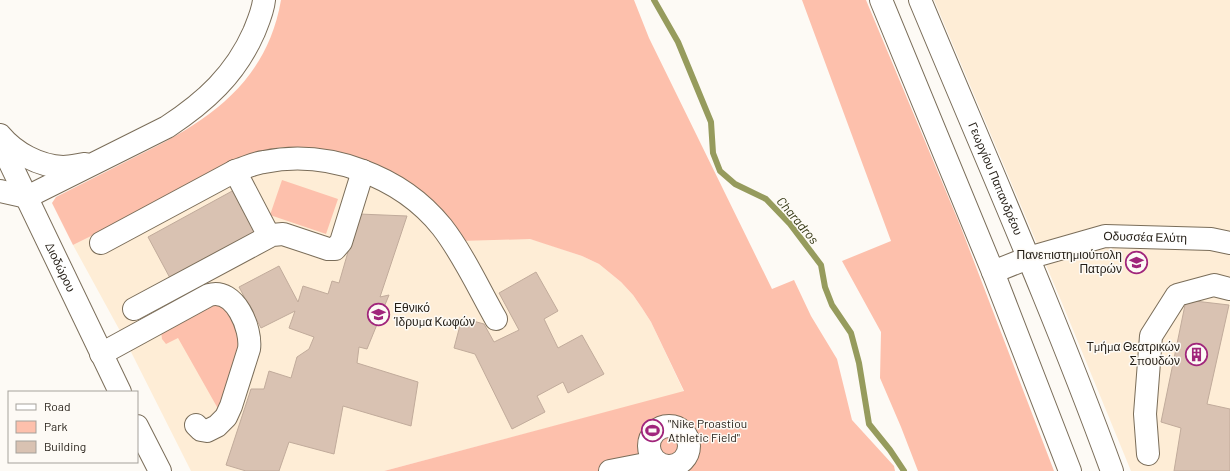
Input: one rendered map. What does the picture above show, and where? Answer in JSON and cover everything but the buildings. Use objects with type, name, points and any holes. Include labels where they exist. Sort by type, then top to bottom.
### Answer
[{"type":"main road","points":[[0,191],[27,197],[106,159],[167,127],[189,113],[206,99],[224,80],[248,46],[258,24],[264,0]]},
{"type":"main road","points":[[880,0],[993,272],[1070,471]]},
{"type":"main road","name":"Γεωργίου Παπανδρέου","points":[[920,0],[1028,258],[1092,416],[1112,471]]},
{"type":"main road","points":[[0,134],[6,142],[19,152],[34,160],[48,164],[63,167],[106,159]]},
{"type":"main road","name":"Διοδώρου","points":[[0,142],[120,391]]},
{"type":"main road","points":[[101,243],[235,171],[263,162],[299,158],[335,163],[363,172],[404,193],[421,206],[450,238],[496,319]]},
{"type":"main road","points":[[235,171],[270,236]]},
{"type":"main road","points":[[134,309],[275,234],[283,234],[328,249],[333,250],[337,248],[341,242],[363,172]]},
{"type":"main road","name":"Οδυσσέα Ελύτη","points":[[993,272],[1028,258],[1105,236],[1212,239],[1230,244]]},
{"type":"main road","points":[[1148,454],[1145,414],[1151,336],[1177,295],[1214,285],[1230,289]]},
{"type":"main road","points":[[101,354],[209,295],[220,294],[229,298],[236,306],[248,328],[250,340],[249,348],[231,406],[226,417],[217,426],[207,431],[202,430],[196,425]]},
{"type":"main road","points":[[138,428],[160,471]]},
{"type":"main road","points":[[610,471],[656,462]]},
{"type":"shaded area","name":"Πανεπιστημιούπολη Πατρών","points":[[934,0],[1230,0],[1230,471],[1131,471]]},
{"type":"shaded area","name":"Εθνικό Ίδρυμα Κωφών","points":[[300,147],[332,153],[513,239],[530,239],[541,242],[582,256],[599,264],[621,282],[642,308],[651,322],[684,392],[384,471],[191,471],[125,340],[73,245],[254,155],[275,148]]},
{"type":"green space","points":[[281,0],[634,0],[649,38],[772,289],[794,280],[811,316],[837,359],[852,420],[894,466],[895,471],[384,471],[684,391],[651,322],[642,308],[621,282],[599,264],[582,256],[530,239],[460,241],[332,153],[300,147],[275,148],[261,152],[73,245],[52,203],[56,197],[156,147],[205,117],[227,100],[246,80],[261,57],[273,30]]},
{"type":"green space","points":[[802,0],[866,0],[960,225],[1054,471],[918,471],[880,378],[881,332],[842,261],[891,241]]},
{"type":"green space","points":[[282,180],[338,199],[326,234],[270,215]]},
{"type":"green space","points":[[219,304],[225,307],[244,345],[221,414],[178,338],[166,344],[162,339],[161,331],[212,305]]},
{"type":"waterway","name":"Charadros","points":[[654,0],[678,42],[711,122],[713,153],[720,171],[735,184],[766,199],[790,224],[821,265],[825,287],[832,305],[851,333],[859,363],[869,424],[890,450],[904,471]]},
{"type":"place","name":"Πανεπιστημιούπολη Πατρών","points":[[1137,262]]},
{"type":"place","name":"Εθνικό Ίδρυμα Κωφών","points":[[379,315]]},
{"type":"place","name":"Τμήμα Θεατρικών Σπουδών","points":[[1196,354]]},
{"type":"place","name":"\"Nike Proastiou Athletic Field\"","points":[[652,431]]}]
